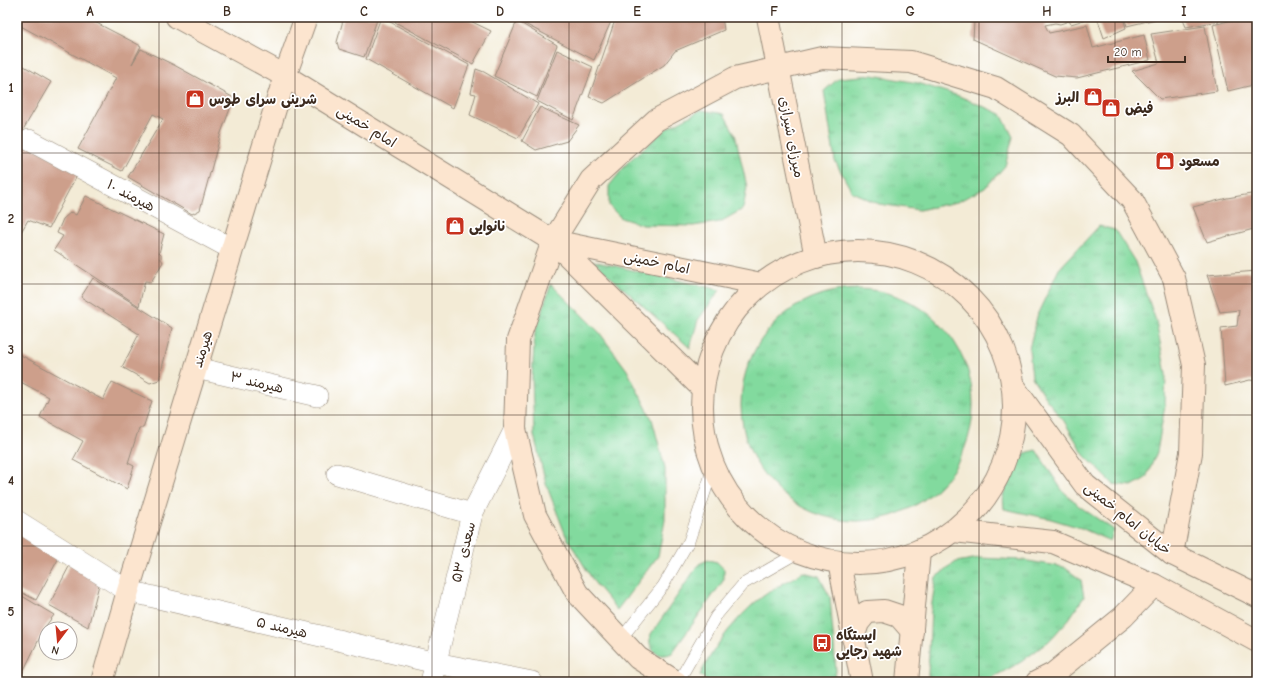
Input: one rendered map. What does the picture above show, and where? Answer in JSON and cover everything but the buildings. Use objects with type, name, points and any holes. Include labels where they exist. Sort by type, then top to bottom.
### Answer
[{"type":"main road","name":"امام خمینی","points":[[177,17],[285,76],[553,241],[702,388]]},
{"type":"main road","name":"هیرمند","points":[[102,682],[128,591],[285,76],[306,17]]},
{"type":"main road","name":"میرزای شیرازی","points":[[768,17],[816,257]]},
{"type":"main road","points":[[677,682],[638,658],[577,593],[535,515],[515,429],[518,340],[553,241],[591,180],[656,120],[735,78],[822,58],[910,62],[996,88],[1071,135],[1132,200],[1174,278],[1194,365],[1191,454],[1172,554]]},
{"type":"main road","name":"امام خمینی","points":[[553,241],[761,284]]},
{"type":"main road","points":[[850,251],[884,254],[917,263],[952,283],[981,312],[1002,347],[1013,386],[1014,427],[1003,467],[983,502],[954,531],[919,552],[880,562],[839,562],[799,552],[763,532],[734,503],[713,468],[702,429],[702,388],[712,348],[733,313],[761,284],[787,268],[816,257],[850,251]]},
{"type":"main road","name":"خیابان امام خمینی","points":[[1013,386],[1085,485],[1172,554],[1257,596]]},
{"type":"main road","points":[[954,531],[1053,542],[1154,585],[1257,641]]},
{"type":"main road","points":[[907,682],[919,552]]},
{"type":"main road","points":[[839,562],[862,682]]},
{"type":"main road","points":[[1037,682],[1053,674],[1123,617],[1154,585]]},
{"type":"main road","points":[[853,638],[858,623],[867,612],[884,611],[899,616],[912,631]]},
{"type":"street","name":"هیرمند ۱۰","points":[[29,140],[232,249]]},
{"type":"street","name":"هیرمند ۳","points":[[196,368],[317,396]]},
{"type":"street","name":"سعدی ۵۳","points":[[433,672],[472,514],[515,429]]},
{"type":"street","points":[[337,474],[472,514]]},
{"type":"street","name":"هیرمند ۵","points":[[17,521],[128,591],[433,672],[532,682]]},
{"type":"lane","points":[[620,640],[663,586],[689,541],[713,468]]},
{"type":"lane","points":[[677,682],[716,616],[743,584],[799,552]]},
{"type":"green space","points":[[872,75],[918,83],[959,96],[1001,114],[1013,137],[1005,166],[985,188],[957,202],[919,210],[879,204],[852,192],[835,161],[824,91],[839,78]]},
{"type":"green space","points":[[701,110],[724,114],[735,134],[747,187],[743,209],[720,222],[693,226],[643,225],[621,218],[609,206],[609,186],[629,161],[666,129]]},
{"type":"green space","points":[[1099,226],[1115,230],[1135,262],[1156,321],[1166,374],[1165,405],[1157,452],[1146,478],[1132,486],[1113,484],[1084,455],[1064,421],[1046,399],[1032,377],[1029,349],[1038,313],[1059,269]]},
{"type":"green space","points":[[593,261],[720,290],[698,320],[690,348]]},
{"type":"green space","points":[[551,284],[599,332],[627,370],[652,419],[665,468],[665,520],[658,556],[617,610],[594,582],[566,536],[546,484],[534,435],[532,377],[535,332]]},
{"type":"green space","points":[[846,289],[868,289],[891,294],[912,302],[931,315],[947,331],[960,350],[968,371],[973,394],[971,428],[960,460],[947,479],[931,495],[912,508],[891,516],[868,521],[846,521],[823,516],[802,508],[783,495],[767,479],[754,460],[746,439],[741,416],[741,394],[746,371],[754,350],[767,331],[783,315],[802,302],[823,294]]},
{"type":"green space","points":[[1036,450],[1062,490],[1079,506],[1114,530],[1110,541],[1081,528],[1051,519],[1004,509],[1003,495],[1022,454]]},
{"type":"green space","points":[[979,558],[1022,560],[1064,567],[1081,580],[1084,597],[1069,619],[1049,641],[1021,662],[984,682],[930,682],[928,675],[931,609],[936,577],[956,562]]},
{"type":"green space","points":[[708,560],[717,562],[724,569],[724,579],[672,653],[662,655],[654,652],[650,644],[651,634],[699,564]]},
{"type":"green space","points":[[803,572],[819,576],[830,597],[836,671],[834,682],[708,682],[700,675],[716,648],[742,615],[775,588]]},
{"type":"place","name":"البرز","points":[[1093,97]]},
{"type":"place","name":"شرینی سرای طوس","points":[[195,99]]},
{"type":"place","name":"فیض","points":[[1111,108]]},
{"type":"place","name":"مسعود","points":[[1165,161]]},
{"type":"place","name":"نانوایی","points":[[455,226]]},
{"type":"place","name":"ایستگاه شهید رجایی","points":[[822,643]]}]
